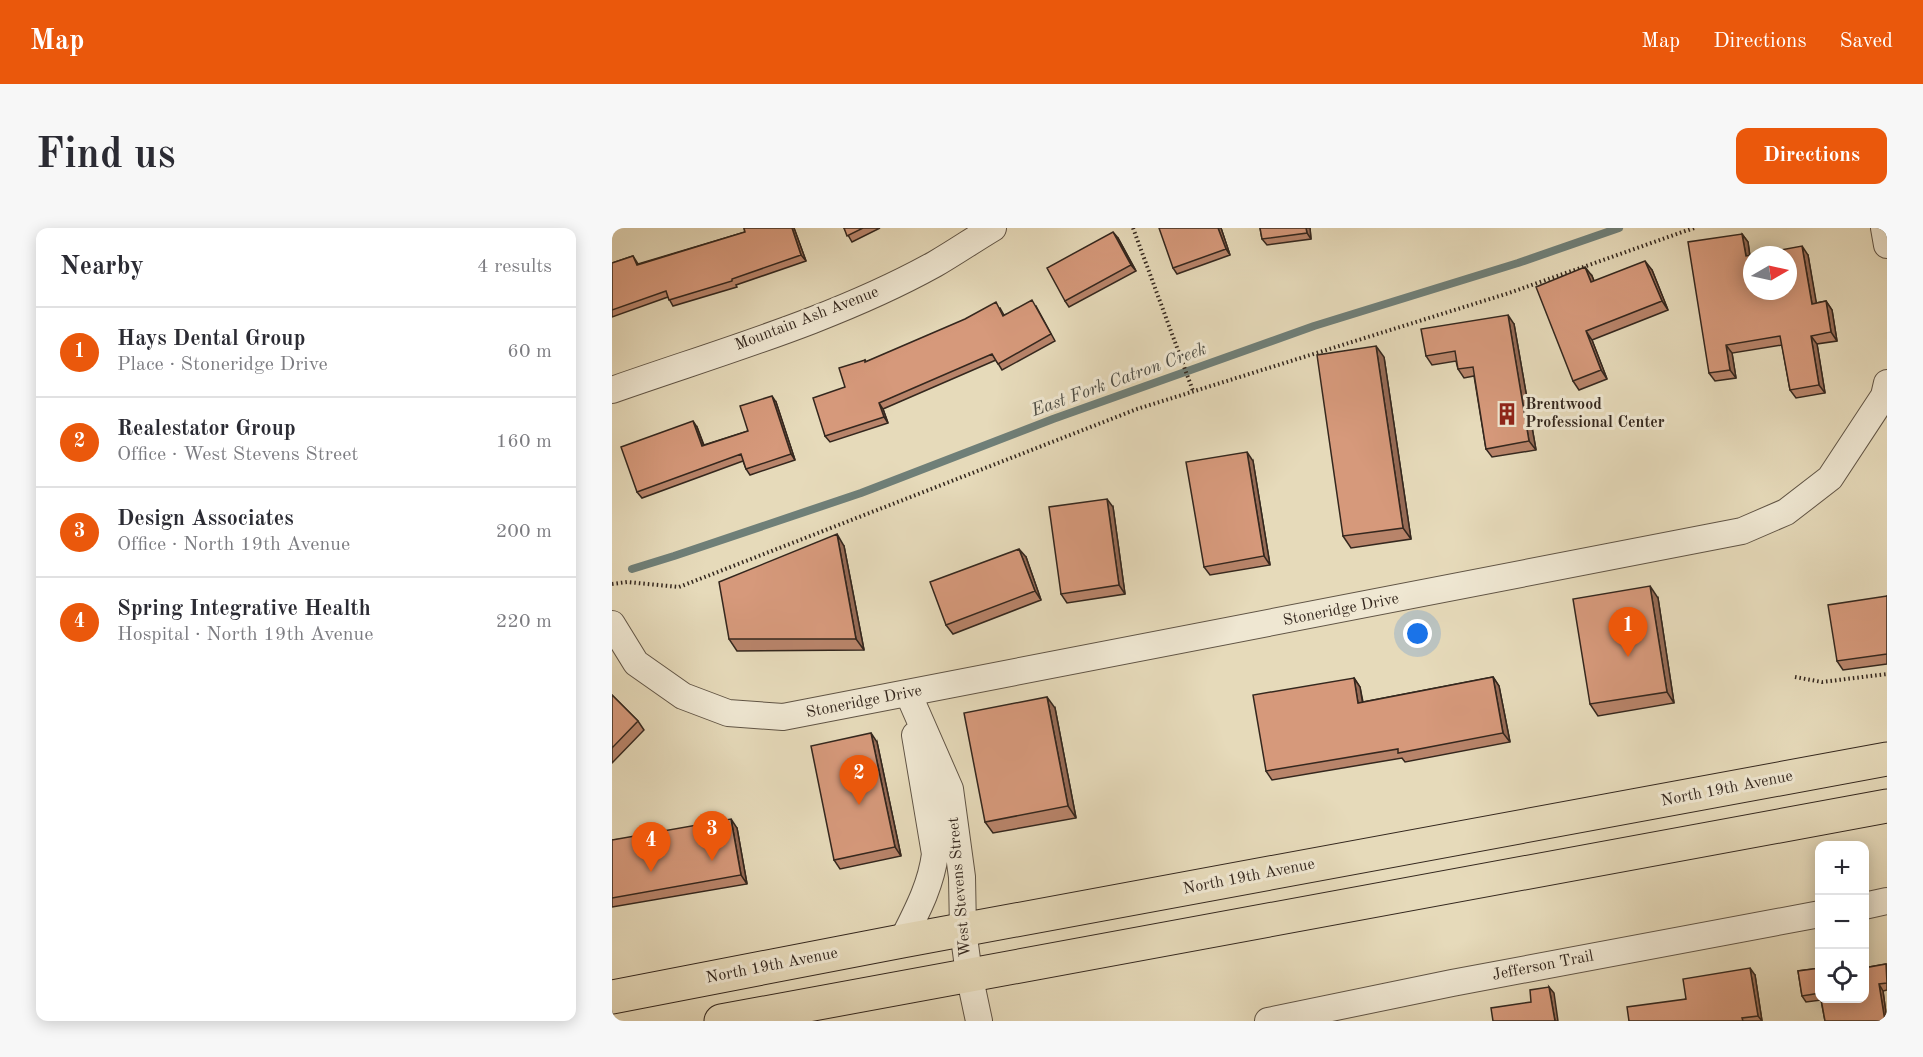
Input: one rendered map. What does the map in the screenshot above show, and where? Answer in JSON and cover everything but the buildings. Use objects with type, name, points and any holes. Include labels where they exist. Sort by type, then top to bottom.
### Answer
[{"type":"main road","name":"North 19th Avenue","points":[[612,997],[902,941],[1887,759]]},
{"type":"main road","points":[[721,1021],[1887,806]]},
{"type":"street","name":"Mountain Ash Avenue","points":[[612,390],[774,334],[856,302],[935,264],[993,228]]},
{"type":"street","points":[[1884,228],[1887,245]]},
{"type":"street","name":"Stoneridge Drive","points":[[612,624],[636,663],[683,696],[728,713],[783,717],[1742,531],[1786,512],[1830,478],[1884,396],[1887,384]]},
{"type":"street","name":"West Stevens Street","points":[[908,693],[950,789],[962,877],[963,930],[979,1021]]},
{"type":"street","name":"West Stevens Street","points":[[902,941],[922,900],[933,870],[935,854],[908,693]]},
{"type":"street","points":[[1869,905],[1887,901]]},
{"type":"street","name":"Jefferson Trail","points":[[1268,1021],[1464,981],[1815,915]]},
{"type":"path","points":[[1133,228],[1193,392]]},
{"type":"path","points":[[612,584],[627,582],[679,587],[1137,409],[1509,293],[1694,228]]},
{"type":"path","points":[[1795,677],[1822,682],[1887,674]]},
{"type":"waterway","name":"East Fork Catron Creek","points":[[632,569],[861,493],[1053,419],[1314,326],[1518,263],[1619,228]]},
{"type":"place","name":"Brentwood Professional Center","points":[[1507,414]]},
{"type":"place","name":"Hays Dental Group","points":[[1628,657]]},
{"type":"place","name":"Realestator Group","points":[[859,805]]},
{"type":"place","name":"Design Associates","points":[[712,861]]},
{"type":"place","name":"Spring Integrative Health","points":[[651,872]]}]
